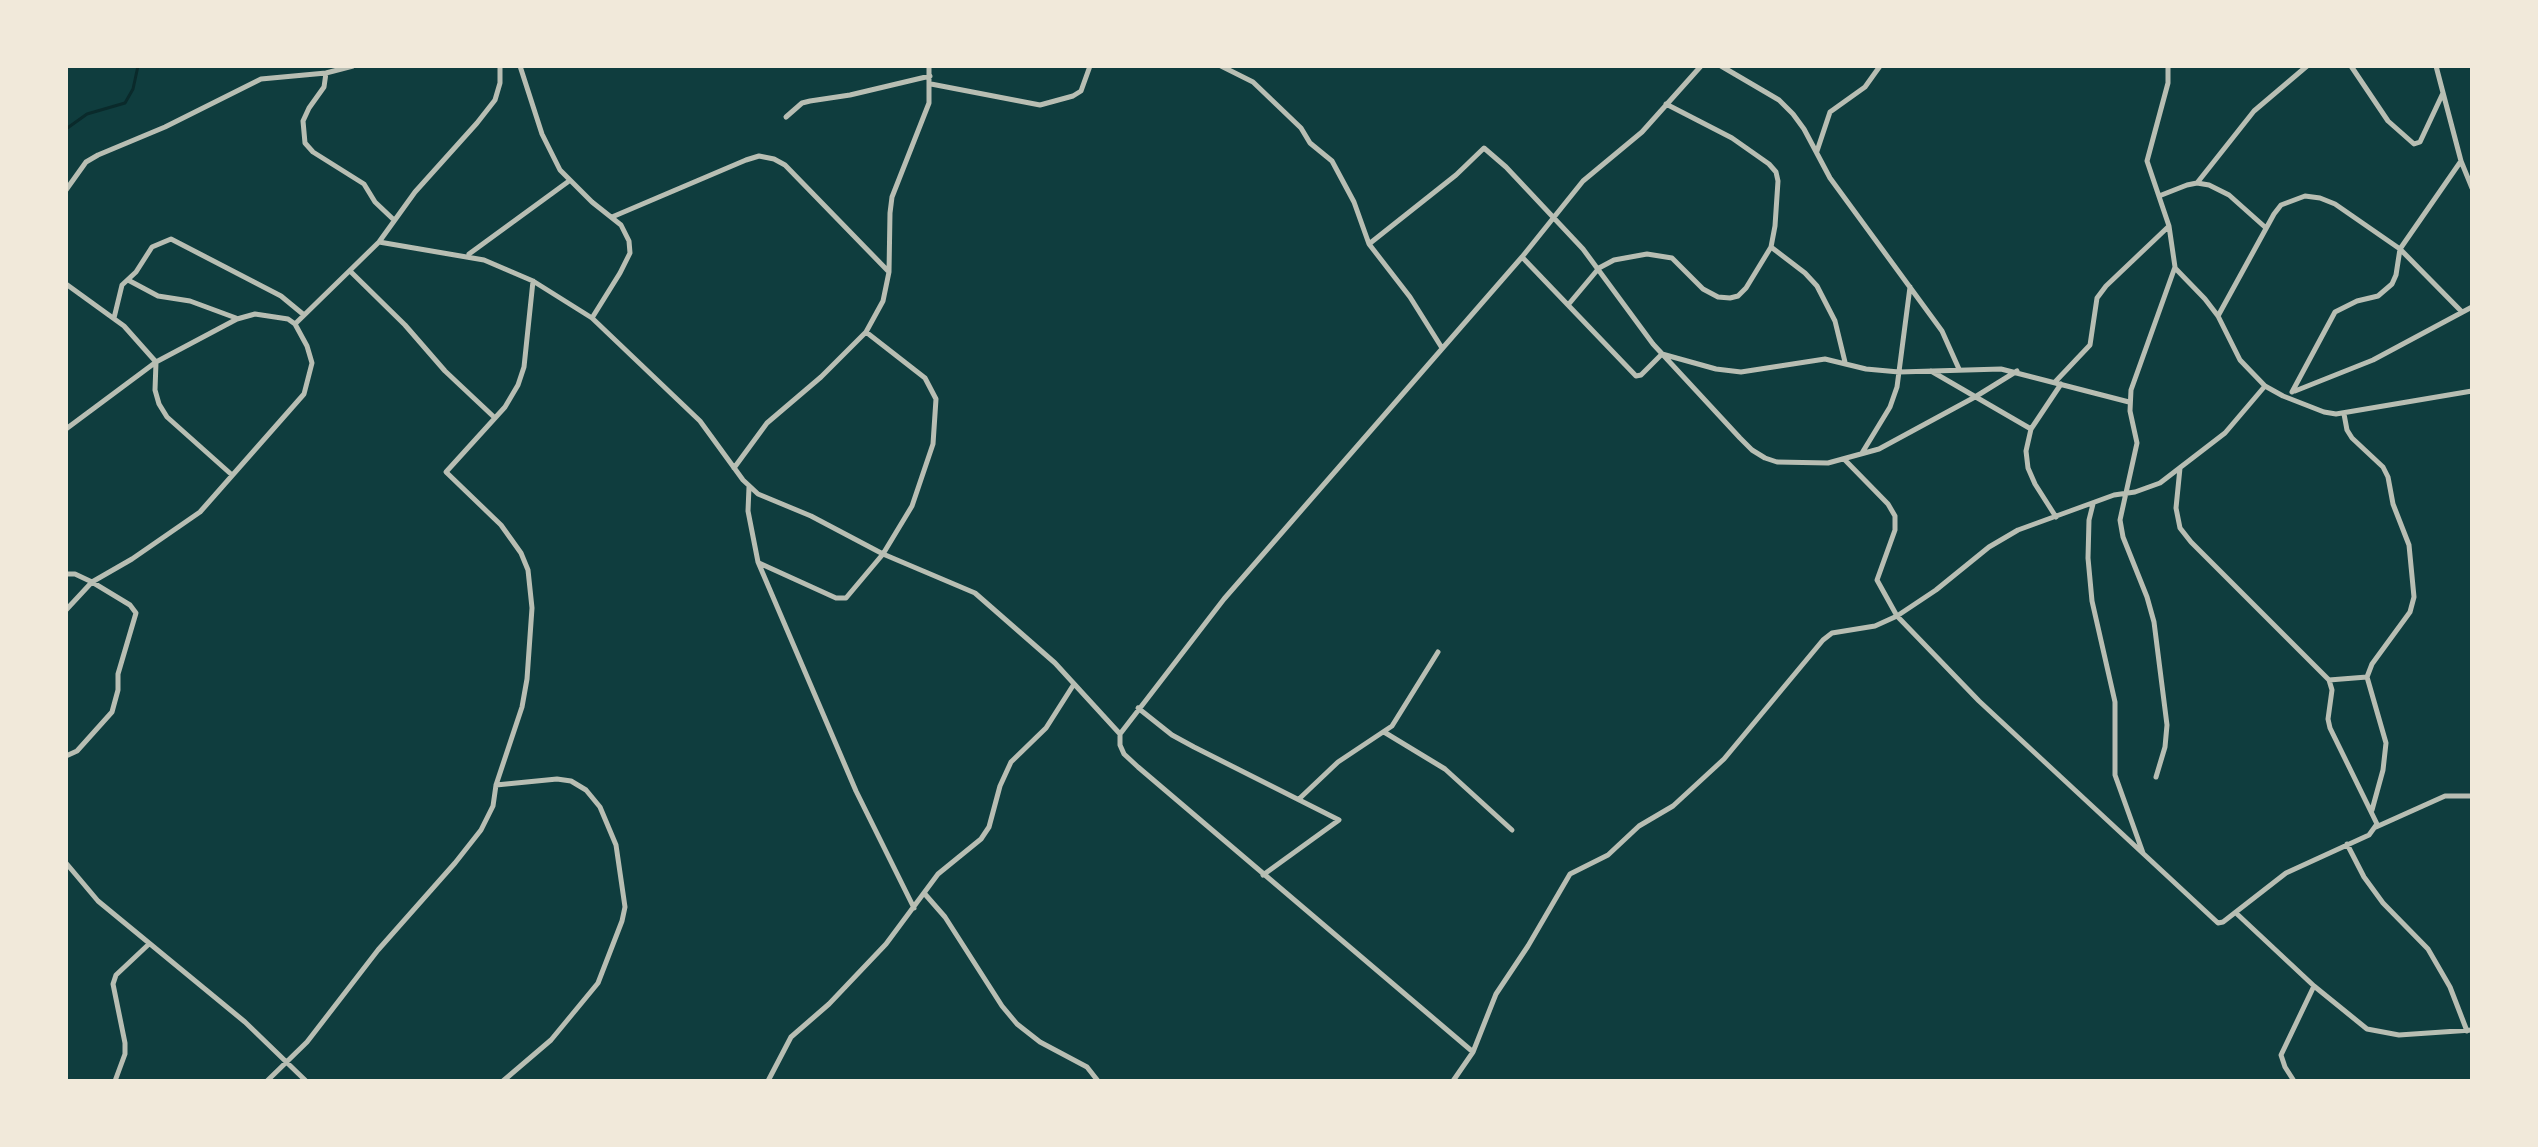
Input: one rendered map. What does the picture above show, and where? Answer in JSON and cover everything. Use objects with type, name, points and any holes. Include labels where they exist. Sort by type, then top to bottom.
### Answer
[{"type":"street","points":[[66,190],[86,162],[98,155],[165,127],[261,79],[326,73],[353,66]]},
{"type":"street","points":[[295,324],[379,242],[415,192],[477,123],[495,100],[500,83],[500,66]]},
{"type":"street","points":[[520,66],[548,148],[560,170],[625,232],[630,253],[592,318]]},
{"type":"street","points":[[734,468],[767,423],[821,377],[866,332],[883,301],[889,272],[892,197],[929,103],[929,66]]},
{"type":"street","points":[[931,84],[1040,105],[1081,91],[1090,66]]},
{"type":"street","points":[[1221,66],[1253,82],[1301,128],[1310,143],[1332,161],[1354,202],[1369,244],[1410,297],[1442,348]]},
{"type":"street","points":[[1473,1052],[1124,754],[1120,734],[1224,599],[1522,257],[1583,181],[1642,132],[1701,66]]},
{"type":"street","points":[[1721,66],[1779,100],[1804,129],[1830,178],[1942,331],[1959,369]]},
{"type":"street","points":[[1816,152],[1830,112],[1865,87],[1880,66]]},
{"type":"street","points":[[2156,777],[2165,747],[2167,725],[2154,622],[2123,537],[2120,520],[2137,443],[2129,402],[2135,373],[2175,267],[2169,226],[2147,161],[2168,83],[2168,66]]},
{"type":"street","points":[[2159,196],[2197,183],[2254,111],[2307,66]]},
{"type":"street","points":[[2351,66],[2388,121],[2414,144],[2420,142],[2443,93]]},
{"type":"street","points":[[2436,66],[2461,161],[2472,188]]},
{"type":"street","points":[[326,73],[324,87],[303,121],[305,143],[313,152],[364,184],[375,202],[394,220]]},
{"type":"street","points":[[786,117],[802,103],[930,76]]},
{"type":"street","points":[[1568,305],[1599,268],[1626,257],[1660,255],[1672,258],[1703,289],[1718,297],[1738,296],[1771,247],[1778,181],[1776,172],[1732,138],[1666,104]]},
{"type":"street","points":[[1369,244],[1456,175],[1484,148],[1506,167],[1599,268],[1633,319],[1662,354],[1740,438],[1765,458],[1803,464],[1828,463],[1861,454],[1896,441],[2017,371]]},
{"type":"street","points":[[612,217],[759,156],[785,165],[889,272]]},
{"type":"street","points":[[2292,392],[2335,312],[2357,301],[2378,296],[2387,289],[2396,275],[2400,249],[2461,161]]},
{"type":"street","points":[[468,255],[569,181]]},
{"type":"street","points":[[2197,183],[2229,195],[2266,228]]},
{"type":"street","points":[[2218,316],[2281,205],[2305,196],[2335,204],[2400,249],[2462,312]]},
{"type":"street","points":[[2056,517],[2028,468],[2026,451],[2031,429],[2058,383],[2090,345],[2097,298],[2169,226]]},
{"type":"street","points":[[114,318],[119,291],[152,247],[171,239],[281,296],[304,315]]},
{"type":"street","points":[[379,242],[468,255],[533,281],[592,318],[700,421],[749,487],[883,554],[975,593],[1074,683],[1120,734]]},
{"type":"street","points":[[1771,247],[1817,286],[1835,321],[1845,362]]},
{"type":"street","points":[[1522,257],[1633,374],[1641,375],[1662,354]]},
{"type":"street","points":[[2175,267],[2218,316],[2240,360],[2265,386],[2283,396],[2324,412],[2344,413],[2472,391]]},
{"type":"street","points":[[350,271],[405,325],[445,371],[495,418]]},
{"type":"street","points":[[128,280],[158,296],[190,301],[237,319]]},
{"type":"street","points":[[267,1081],[289,1062],[378,950],[443,877],[481,830],[493,806],[496,785],[522,707],[527,679],[532,608],[528,570],[521,553],[501,525],[446,472],[495,418],[518,385],[524,367],[533,281]]},
{"type":"street","points":[[66,284],[124,326],[156,362],[155,390],[167,417],[232,475]]},
{"type":"street","points":[[1861,454],[1890,407],[1899,372],[1910,287]]},
{"type":"street","points":[[2283,396],[2373,360],[2472,307]]},
{"type":"street","points":[[66,429],[156,362],[237,319],[255,314],[288,319],[295,324],[307,346],[312,363],[304,394],[200,512],[132,559],[92,582],[66,610]]},
{"type":"street","points":[[758,562],[841,599],[853,592],[883,554],[912,506],[933,444],[936,399],[925,378],[866,332]]},
{"type":"street","points":[[1662,354],[1730,372],[1759,371],[1825,359],[1866,369],[1899,372],[1959,369],[2017,371],[2129,402]]},
{"type":"street","points":[[1930,371],[2031,429]]},
{"type":"street","points":[[1453,1081],[1473,1052],[1496,994],[1570,874],[1608,855],[1639,826],[1673,806],[1724,759],[1823,640],[1843,629],[1875,626],[1897,616],[2005,537],[2093,503],[2152,487],[2225,433],[2265,386]]},
{"type":"street","points":[[2344,413],[2352,438],[2383,467],[2388,477],[2393,504],[2409,545],[2414,597],[2410,612],[2372,664],[2367,677],[2386,743],[2383,770],[2372,811]]},
{"type":"street","points":[[1844,459],[1888,504],[1895,516],[1895,530],[1877,580],[1897,616],[1979,701],[2212,920],[2223,922],[2286,873],[2369,835],[2376,827],[2445,796],[2472,796]]},
{"type":"street","points":[[2180,467],[2176,508],[2180,528],[2329,680],[2332,690],[2328,719],[2330,728],[2372,811],[2376,827]]},
{"type":"street","points":[[749,487],[748,511],[758,562],[856,791],[914,908]]},
{"type":"street","points":[[2093,503],[2089,520],[2088,558],[2092,601],[2115,702],[2115,775],[2144,854]]},
{"type":"street","points":[[66,574],[75,574],[92,582],[130,605],[136,613],[118,674],[118,690],[112,712],[77,751],[66,756]]},
{"type":"street","points":[[1299,799],[1338,762],[1384,732],[1398,717],[1438,652]]},
{"type":"street","points":[[2329,680],[2367,677]]},
{"type":"street","points":[[768,1081],[791,1037],[829,1004],[886,944],[938,874],[981,839],[989,827],[1000,786],[1011,762],[1046,728],[1074,683]]},
{"type":"street","points":[[1138,708],[1172,735],[1339,820],[1263,875]]},
{"type":"street","points":[[1384,732],[1445,769],[1512,830]]},
{"type":"street","points":[[496,785],[557,779],[571,781],[586,790],[600,807],[616,845],[625,907],[598,983],[551,1040],[503,1081]]},
{"type":"street","points":[[2236,913],[2314,986],[2367,1029],[2399,1035],[2470,1031],[2428,949],[2383,903],[2364,877],[2347,844]]},
{"type":"street","points":[[66,863],[98,901],[232,1010],[306,1081]]},
{"type":"street","points":[[924,893],[945,917],[1017,1024],[1040,1042],[1087,1067],[1098,1081]]},
{"type":"street","points":[[115,1081],[125,1054],[125,1043],[113,984],[116,975],[149,944]]},
{"type":"street","points":[[2294,1081],[2281,1055],[2314,986]]},
{"type":"waterway","points":[[66,129],[87,114],[125,103],[133,89],[138,66]]}]
